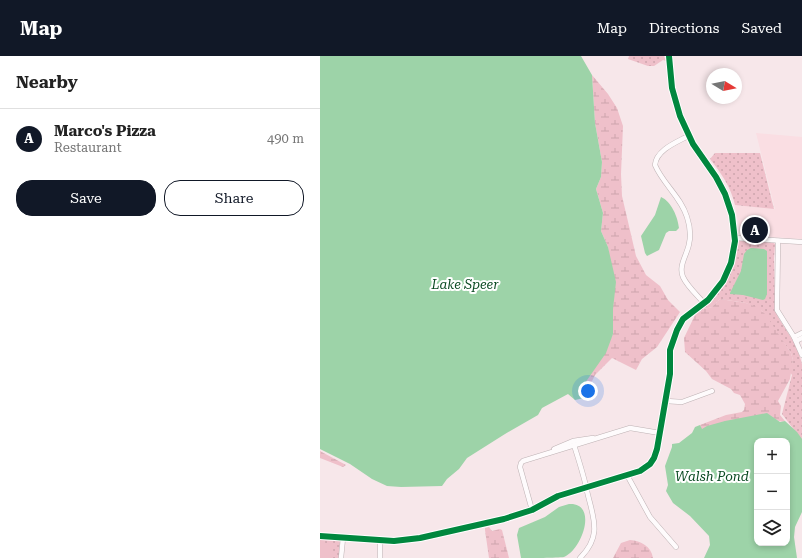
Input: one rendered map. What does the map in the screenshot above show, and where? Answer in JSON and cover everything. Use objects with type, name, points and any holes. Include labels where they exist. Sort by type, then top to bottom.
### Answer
[{"type":"street","points":[[320,536],[403,541],[496,521],[532,510],[556,496],[642,470],[652,461],[657,452],[671,372],[670,350],[677,330],[686,317],[704,303],[716,291],[726,275],[733,256],[735,238],[731,211],[724,191],[688,136],[680,116],[672,93],[669,56]]},
{"type":"street","points":[[688,136],[664,150],[656,160],[655,165],[664,181],[680,202],[686,215],[690,236],[682,266],[682,274],[704,303]]},
{"type":"street","points":[[735,238],[778,242],[802,242]]},
{"type":"street","points":[[778,242],[777,308],[779,314],[795,339],[802,355]]},
{"type":"street","points":[[795,339],[802,334]]},
{"type":"street","points":[[795,339],[802,338]]},
{"type":"street","points":[[666,401],[682,402],[712,391]]},
{"type":"street","points":[[532,510],[520,469],[521,463],[525,460],[632,428],[660,432]]},
{"type":"street","points":[[551,452],[559,446],[573,441],[584,438],[597,438]]},
{"type":"street","points":[[574,446],[594,515],[594,528],[589,545],[580,558]]},
{"type":"street","points":[[627,475],[650,517],[676,547]]},
{"type":"street","points":[[341,558],[343,538]]},
{"type":"street","points":[[380,540],[380,558]]},
{"type":"shaded area","points":[[756,133],[802,137],[802,239],[740,233],[735,205],[775,209]]},
{"type":"green space","points":[[629,56],[664,56],[666,61],[663,60],[654,66],[648,66],[628,59]]},
{"type":"green space","points":[[592,75],[608,94],[617,108],[623,126],[621,174],[622,196],[636,256],[646,275],[660,286],[668,300],[680,312],[657,347],[642,359],[636,370],[612,358],[595,375],[584,398],[586,378],[613,334],[613,309],[608,247],[601,231],[603,213],[596,189],[601,177],[602,162],[595,123]]},
{"type":"green space","points":[[715,153],[760,153],[774,209],[735,205],[725,180],[710,159]]},
{"type":"green space","points":[[738,240],[772,242],[775,244],[775,308],[778,317],[797,347],[802,364],[802,440],[782,414],[792,375],[790,372],[793,360],[791,353],[762,311],[746,303],[720,299],[712,307],[704,309],[695,315],[693,313],[711,298],[724,283],[732,265],[736,242]]},
{"type":"green space","points":[[720,299],[746,303],[759,308],[766,315],[791,353],[793,360],[790,379],[778,401],[781,406],[780,415],[785,421],[779,421],[768,414],[765,414],[717,424],[701,430],[700,425],[726,415],[742,412],[745,404],[740,395],[734,393],[731,389],[712,379],[706,371],[685,352],[684,338],[695,315],[704,309],[712,307]]},
{"type":"green space","points":[[320,451],[346,465],[343,467],[320,458]]},
{"type":"green space","points":[[489,527],[492,531],[502,530],[509,558],[489,558],[485,528]]},
{"type":"green space","points":[[320,539],[340,539],[339,558],[320,558]]},
{"type":"green space","points":[[630,540],[648,547],[653,558],[613,558],[621,543]]},
{"type":"green space","points":[[320,545],[333,545],[332,558],[320,558]]},
{"type":"water","name":"Lake Speer","points":[[320,56],[581,56],[592,75],[595,123],[602,162],[601,177],[596,189],[603,213],[601,231],[608,247],[616,282],[613,309],[613,334],[606,353],[585,383],[584,398],[575,400],[568,394],[542,408],[538,415],[467,458],[459,469],[447,479],[442,486],[387,486],[372,479],[350,464],[320,449]]},
{"type":"water","points":[[661,197],[671,206],[679,228],[676,231],[669,231],[666,233],[659,250],[647,256],[641,236],[655,215]]},
{"type":"water","points":[[751,248],[764,249],[767,251],[767,294],[763,300],[743,295],[730,294],[741,271],[744,254]]},
{"type":"water","name":"Walsh Pond","points":[[767,413],[780,422],[785,421],[802,439],[802,512],[795,527],[794,537],[797,558],[704,558],[710,545],[709,536],[690,516],[673,503],[666,491],[668,485],[665,466],[672,444],[679,443],[692,433],[695,427],[700,425],[702,429],[707,426]]},
{"type":"water","points":[[569,504],[578,505],[583,510],[585,518],[582,536],[571,552],[564,557],[521,558],[517,535],[519,528],[545,517],[559,507]]},
{"type":"cycle path","points":[[320,536],[394,541],[420,538],[504,519],[532,510],[558,496],[640,471],[650,464],[657,449],[670,374],[670,350],[677,330],[683,319],[708,300],[723,281],[731,263],[735,241],[732,215],[725,194],[716,177],[693,144],[680,116],[672,88],[669,56]]},
{"type":"place","name":"Marco's Pizza","points":[[755,230]]}]
